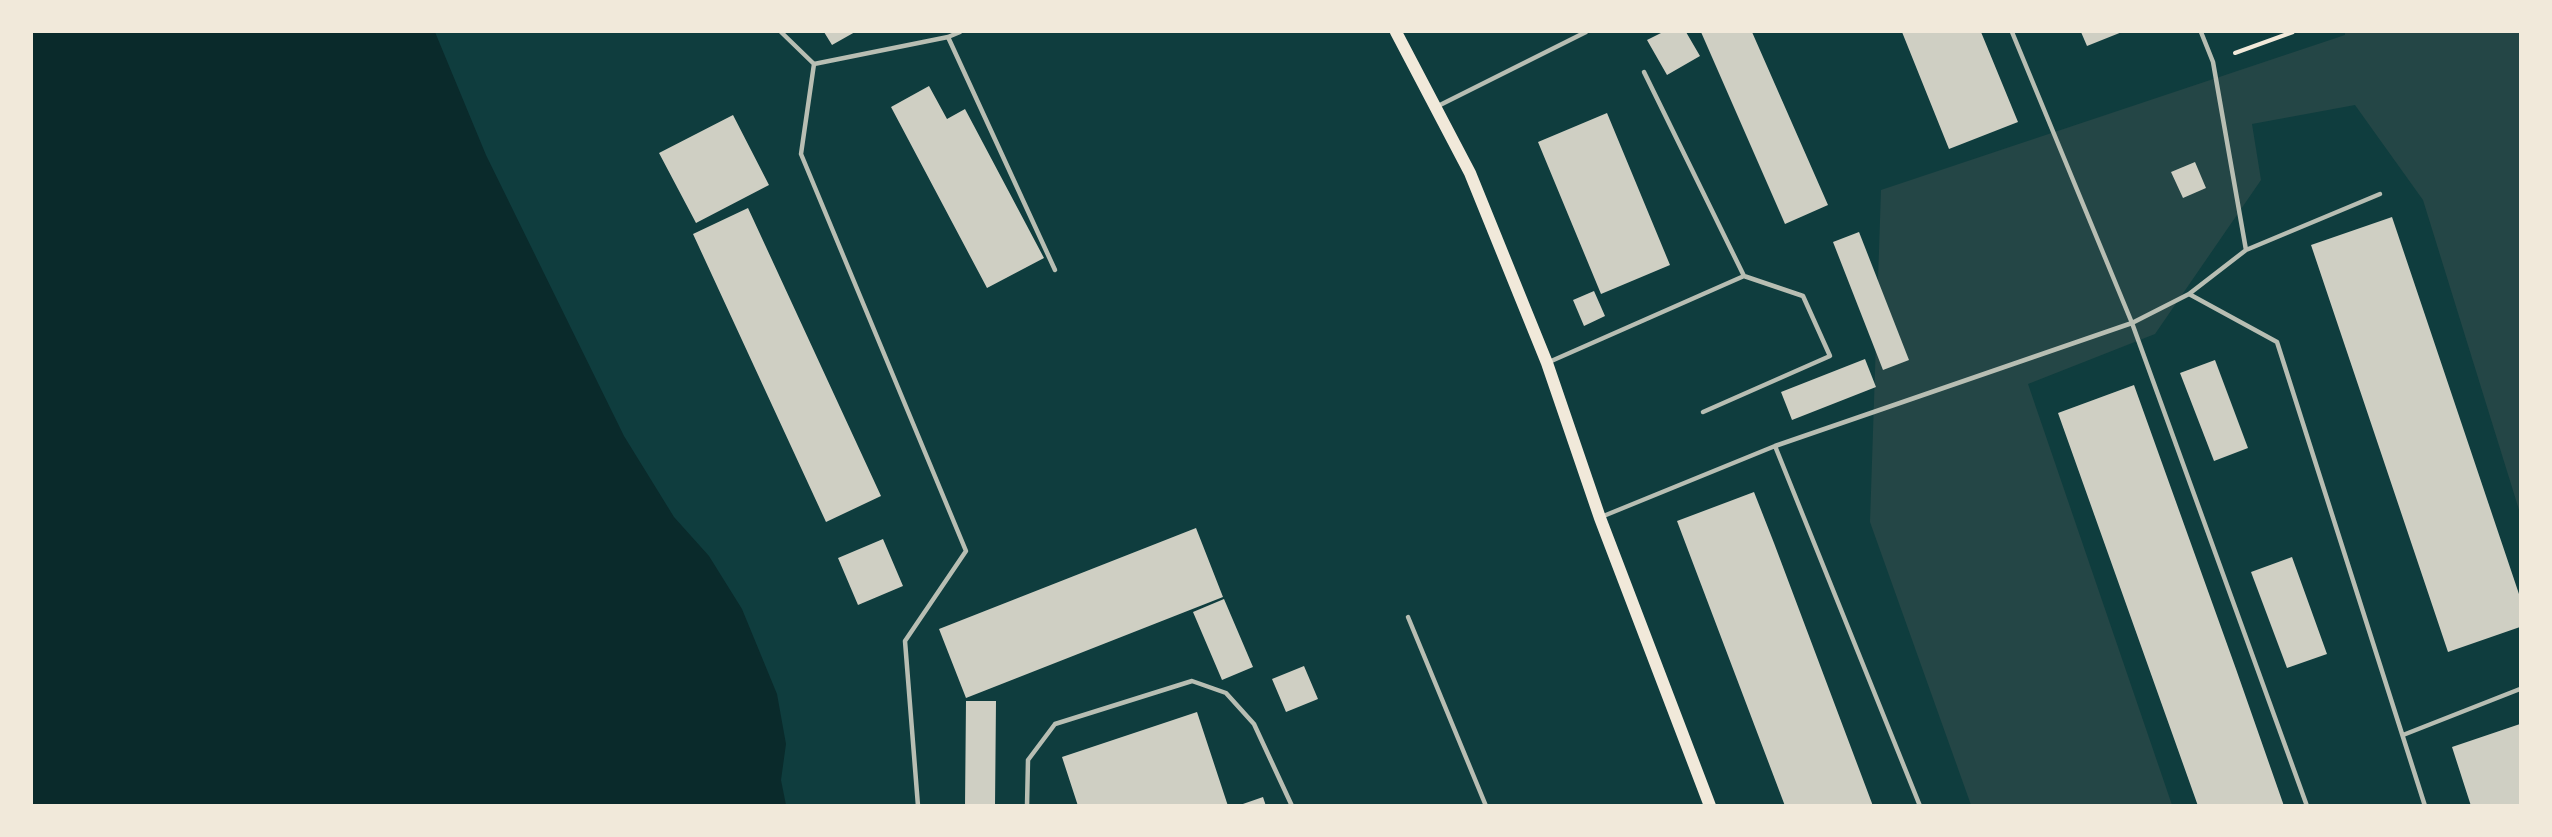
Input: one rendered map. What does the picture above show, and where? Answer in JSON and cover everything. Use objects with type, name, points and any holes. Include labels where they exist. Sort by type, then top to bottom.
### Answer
[{"type":"main road","points":[[1396,32],[1470,173],[1547,363],[1600,518],[1710,806]]},
{"type":"lane","points":[[781,32],[814,64]]},
{"type":"lane","points":[[814,64],[948,38],[960,32]]},
{"type":"lane","points":[[1436,107],[1586,32]]},
{"type":"lane","points":[[2012,32],[2132,322],[2307,806]]},
{"type":"lane","points":[[2201,32],[2213,62],[2246,250]]},
{"type":"lane","points":[[948,38],[1055,270]]},
{"type":"lane","points":[[814,64],[801,154],[966,551],[905,641],[918,806]]},
{"type":"lane","points":[[1644,72],[1744,276]]},
{"type":"lane","points":[[1600,518],[1775,446],[2132,322],[2189,294],[2246,250],[2380,194]]},
{"type":"lane","points":[[1547,363],[1744,276],[1803,296],[1830,356],[1703,412]]},
{"type":"lane","points":[[2189,294],[2277,342],[2425,806]]},
{"type":"lane","points":[[1775,446],[1920,806]]},
{"type":"lane","points":[[1408,617],[1486,806]]},
{"type":"lane","points":[[1027,806],[1028,760],[1055,724],[1192,681],[1226,693],[1254,724],[1292,806]]},
{"type":"lane","points":[[2403,735],[2520,689]]},
{"type":"path","points":[[2213,62],[2293,32]]},
{"type":"shaded area","points":[[32,32],[435,32],[486,155],[624,436],[674,517],[709,556],[742,609],[777,694],[786,744],[781,780],[786,805],[32,805]]},
{"type":"shaded area","points":[[2345,32],[2520,32],[2520,513],[2423,200],[2355,105],[2252,124],[2261,180],[2155,334],[2028,384],[2172,805],[1971,805],[1870,522],[1881,190],[2345,35]]},
{"type":"building","points":[[824,32],[855,32],[832,45]]},
{"type":"building","points":[[1663,32],[1686,32],[1700,56],[1667,75],[1647,40]]},
{"type":"building","points":[[1701,32],[1752,32],[1828,205],[1785,224]]},
{"type":"building","points":[[1902,32],[1981,32],[2018,122],[1949,149]]},
{"type":"building","points":[[2081,32],[2122,32],[2087,46]]},
{"type":"building","points":[[929,86],[947,119],[965,109],[1044,258],[987,288],[891,107]]},
{"type":"building","points":[[1607,113],[1670,265],[1601,294],[1538,142]]},
{"type":"building","points":[[733,115],[769,185],[696,223],[659,153]]},
{"type":"building","points":[[2195,162],[2206,188],[2183,198],[2171,172]]},
{"type":"building","points":[[748,208],[881,496],[826,522],[693,234]]},
{"type":"building","points":[[2392,217],[2520,597],[2520,627],[2448,652],[2311,245]]},
{"type":"building","points":[[1859,232],[1909,360],[1883,370],[1833,242]]},
{"type":"building","points":[[1594,291],[1605,316],[1584,326],[1573,300]]},
{"type":"building","points":[[1865,359],[1876,387],[1792,420],[1781,392]]},
{"type":"building","points":[[2215,360],[2248,448],[2214,461],[2180,373]]},
{"type":"building","points":[[2134,385],[2284,806],[2198,806],[2058,413]]},
{"type":"building","points":[[1754,492],[1873,806],[1785,806],[1677,521]]},
{"type":"building","points":[[1196,528],[1223,597],[966,698],[939,629]]},
{"type":"building","points":[[883,539],[903,586],[858,605],[838,558]]},
{"type":"building","points":[[2292,557],[2327,654],[2287,668],[2251,572]]},
{"type":"building","points":[[1224,599],[1253,667],[1222,680],[1193,612]]},
{"type":"building","points":[[1304,666],[1318,699],[1286,712],[1272,679]]},
{"type":"building","points":[[966,701],[996,701],[995,806],[965,806]]},
{"type":"building","points":[[1197,712],[1228,806],[1078,806],[1062,757]]},
{"type":"building","points":[[2520,724],[2520,806],[2471,806],[2452,747]]},
{"type":"building","points":[[1263,797],[1266,806],[1240,806],[1240,805]]}]
